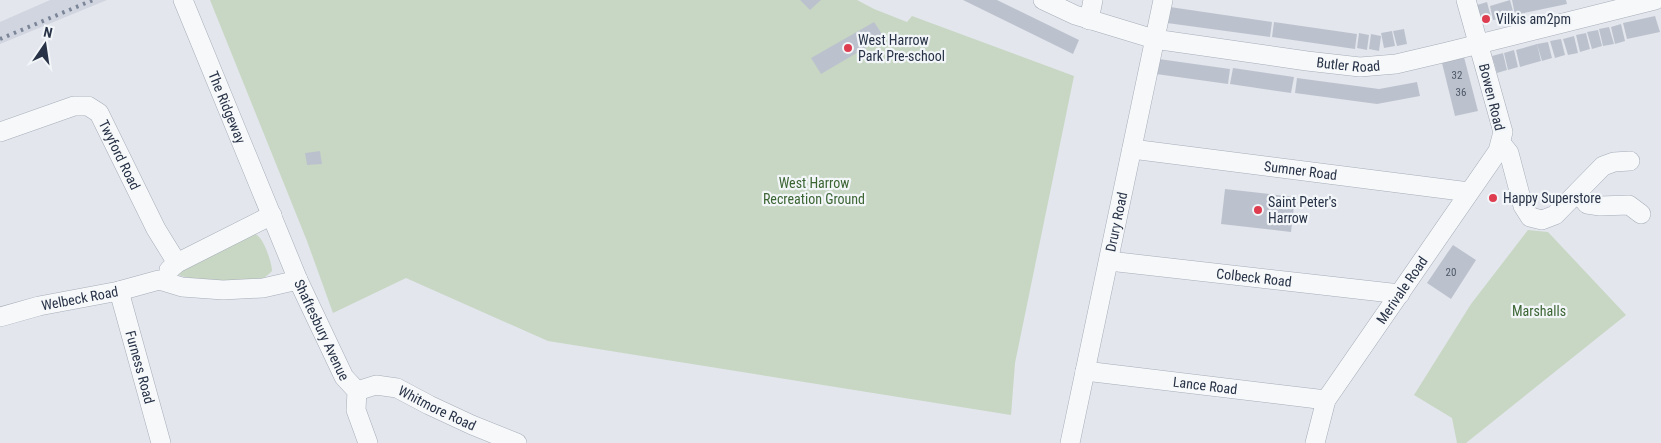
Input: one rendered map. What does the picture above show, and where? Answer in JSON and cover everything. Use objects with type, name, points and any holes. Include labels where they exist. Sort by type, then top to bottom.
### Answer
[{"type":"street","name":"The Ridgeway","points":[[182,0],[272,215]]},
{"type":"street","name":"Butler Road","points":[[1043,0],[1089,20],[1154,40],[1360,67],[1396,64],[1655,0]]},
{"type":"street","points":[[1089,20],[1093,0]]},
{"type":"street","name":"Drury Road","points":[[1070,443],[1163,0]]},
{"type":"street","name":"Bowen Road","points":[[1466,0],[1503,132],[1501,143],[1509,153],[1523,206],[1530,217],[1542,220],[1555,215],[1603,166],[1614,162],[1630,160]]},
{"type":"street","name":"Twyford Road","points":[[0,132],[74,106],[88,106],[99,113],[156,229],[177,263]]},
{"type":"street","name":"Merivale Road","points":[[1315,443],[1326,400],[1498,151],[1501,143]]},
{"type":"street","name":"Sumner Road","points":[[1132,149],[1468,192]]},
{"type":"street","points":[[1578,193],[1588,204],[1600,206],[1629,205],[1641,214]]},
{"type":"street","name":"Welbeck Road","points":[[0,317],[39,306],[119,291],[160,280],[177,263],[272,215]]},
{"type":"street","name":"Shaftesbury Avenue","points":[[272,215],[298,280],[344,377],[357,391],[356,410],[368,443]]},
{"type":"street","name":"Colbeck Road","points":[[1109,261],[1400,294]]},
{"type":"street","points":[[160,280],[182,287],[223,290],[263,288],[298,280]]},
{"type":"street","name":"Furness Road","points":[[119,291],[161,443]]},
{"type":"street","name":"Lance Road","points":[[1085,370],[1326,400]]},
{"type":"street","name":"Whitmore Road","points":[[357,391],[376,385],[397,388],[472,426],[517,443]]},
{"type":"shaded area","points":[[50,0],[107,0],[0,44],[0,22]]},
{"type":"green space","name":"West Harrow Recreation Ground","points":[[210,0],[857,0],[907,22],[912,16],[1074,76],[1015,363],[1011,415],[548,341],[406,278],[333,313],[307,241]]},
{"type":"green space","name":"Marshalls","points":[[1528,230],[1548,232],[1626,315],[1466,443],[1457,443],[1452,418],[1414,395],[1471,304]]},
{"type":"green space","points":[[250,234],[255,234],[260,238],[269,257],[272,271],[265,277],[252,280],[218,280],[195,279],[179,275],[178,271]]},
{"type":"building","points":[[800,0],[821,0],[810,10]]},
{"type":"building","points":[[963,0],[997,0],[1079,40],[1073,54]]},
{"type":"building","points":[[1510,0],[1514,15],[1493,20],[1490,6]]},
{"type":"building","points":[[1512,0],[1566,0],[1567,4],[1515,15]]},
{"type":"building","points":[[1487,2],[1491,17],[1481,20],[1477,5]]},
{"type":"building","points":[[1170,7],[1272,22],[1270,37],[1167,23]]},
{"type":"building","points":[[1655,16],[1660,32],[1627,39],[1623,23]]},
{"type":"building","name":"West Harrow Park Pre-school","points":[[874,22],[884,37],[821,74],[811,58]]},
{"type":"building","points":[[1274,22],[1357,34],[1355,49],[1272,37]]},
{"type":"building","points":[[1621,24],[1625,41],[1615,44],[1611,27]]},
{"type":"building","points":[[1609,27],[1614,44],[1603,46],[1599,29]]},
{"type":"building","points":[[1404,29],[1407,44],[1397,46],[1393,31]]},
{"type":"building","points":[[1598,30],[1602,46],[1592,49],[1587,32]]},
{"type":"building","points":[[1392,31],[1395,46],[1384,48],[1381,33]]},
{"type":"building","points":[[1359,33],[1369,35],[1367,50],[1357,48]]},
{"type":"building","points":[[1586,33],[1590,49],[1580,52],[1576,35]]},
{"type":"building","points":[[1371,34],[1381,36],[1379,51],[1369,49]]},
{"type":"building","points":[[1574,36],[1578,53],[1568,55],[1563,39]]},
{"type":"building","points":[[1561,39],[1565,55],[1555,58],[1550,41]]},
{"type":"building","points":[[1548,42],[1552,58],[1542,61],[1537,44]]},
{"type":"building","points":[[1537,44],[1541,61],[1520,67],[1516,50]]},
{"type":"building","points":[[1514,50],[1518,67],[1508,70],[1504,53]]},
{"type":"building","points":[[1503,53],[1507,70],[1497,73],[1492,56]]},
{"type":"building","points":[[1464,57],[1478,111],[1455,116],[1442,63]]},
{"type":"building","points":[[1159,59],[1230,69],[1228,84],[1156,74]]},
{"type":"building","points":[[1233,68],[1294,77],[1291,93],[1230,84]]},
{"type":"building","points":[[1297,78],[1379,89],[1417,82],[1420,96],[1377,104],[1295,93]]},
{"type":"building","points":[[320,151],[322,164],[307,165],[305,153]]},
{"type":"building","name":"Saint Peter's Harrow","points":[[1225,189],[1295,197],[1291,232],[1221,224]]},
{"type":"building","points":[[1453,245],[1476,260],[1451,299],[1427,283]]},
{"type":"railway","points":[[0,39],[93,0]]},
{"type":"place","name":"Vilkis am2pm","points":[[1486,19]]},
{"type":"place","name":"West Harrow Park Pre-school","points":[[848,48]]},
{"type":"place","name":"Happy Superstore","points":[[1493,198]]},
{"type":"place","name":"Saint Peter's Harrow","points":[[1258,210]]}]
